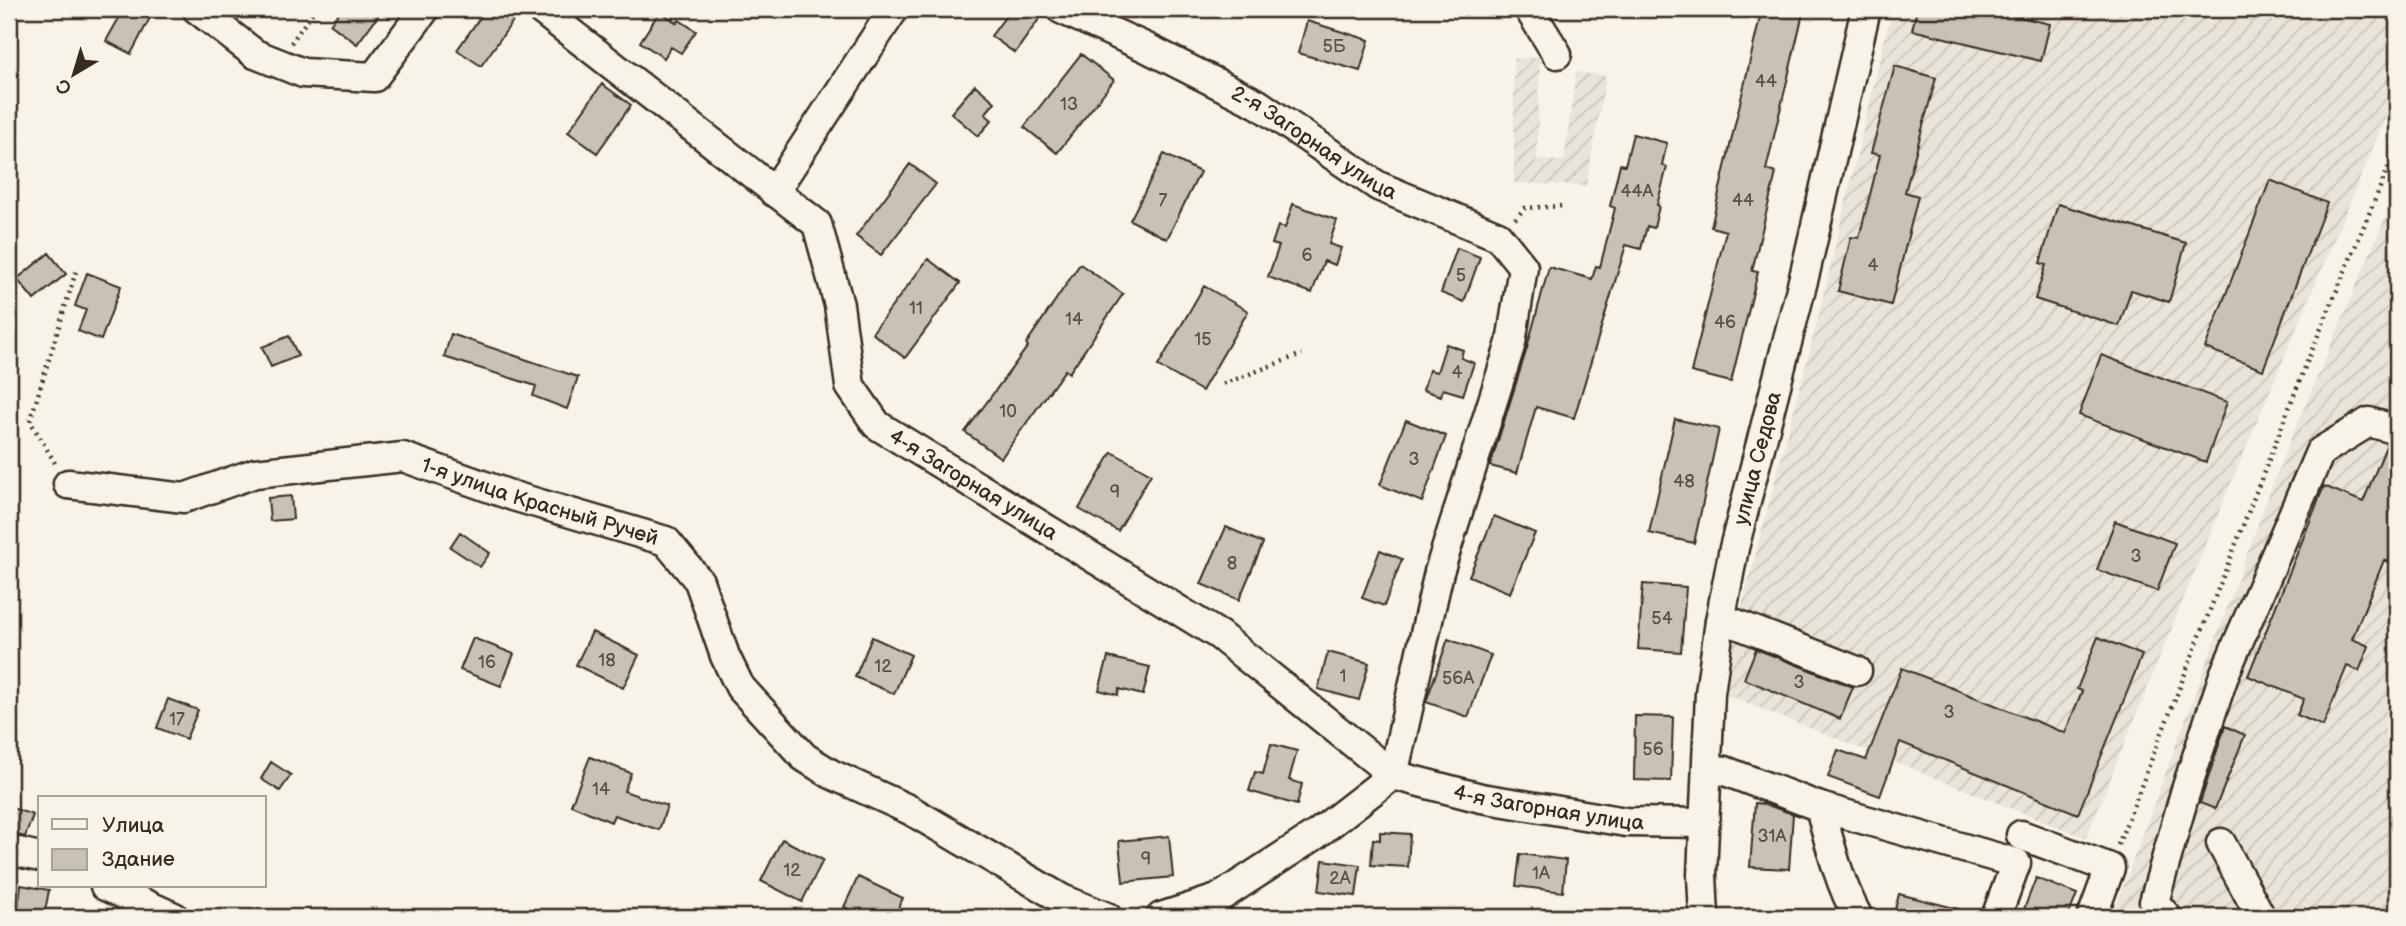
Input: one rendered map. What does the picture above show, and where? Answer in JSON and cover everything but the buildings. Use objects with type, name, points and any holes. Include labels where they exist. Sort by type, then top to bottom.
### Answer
[{"type":"street","points":[[197,9],[255,54],[303,73],[374,77],[425,9]]},
{"type":"street","name":"4-я Загорная улица","points":[[540,9],[817,225],[839,305],[850,386],[877,425],[1219,635],[1393,775],[1481,798],[1626,822],[1705,823]]},
{"type":"street","points":[[774,192],[894,9]]},
{"type":"street","name":"2-я Загорная улица","points":[[1061,9],[1147,48],[1258,104],[1377,186],[1498,236]]},
{"type":"street","points":[[1529,9],[1557,54]]},
{"type":"street","name":"улица Седова","points":[[1704,917],[1702,875],[1710,693],[1720,621],[1734,548],[1805,273],[1866,9]]},
{"type":"street","points":[[1161,917],[1217,899],[1317,834],[1393,775],[1439,572],[1511,343],[1523,267],[1498,236]]},
{"type":"street","points":[[2167,917],[2154,902],[2185,793],[2224,675],[2320,452],[2369,422],[2397,430]]},
{"type":"street","name":"1-я улица Красный Ручей","points":[[68,484],[184,498],[255,473],[403,457],[513,496],[666,541],[699,581],[725,656],[740,687],[804,757],[831,774],[910,810],[1062,900],[1107,917]]},
{"type":"street","points":[[1720,621],[1734,623],[1857,671]]},
{"type":"street","points":[[1708,769],[1725,771],[1820,807],[2017,863],[1996,917]]},
{"type":"street","points":[[1820,807],[1834,861],[1858,917]]},
{"type":"street","points":[[2021,835],[2109,868],[2092,917]]},
{"type":"street","points":[[2221,843],[2261,917]]},
{"type":"street","points":[[9,850],[38,857]]},
{"type":"street","points":[[109,888],[174,917]]},
{"type":"path","points":[[277,63],[315,9]]},
{"type":"path","points":[[2109,868],[2309,356],[2397,147]]},
{"type":"path","points":[[1498,236],[1525,208],[1565,206]]},
{"type":"path","points":[[68,484],[30,421],[77,268]]},
{"type":"path","points":[[1223,384],[1302,354]]},
{"type":"shaded area","points":[[1892,9],[2397,9],[2397,91],[2226,495],[2086,838],[1719,692],[1814,334]]},
{"type":"shaded area","points":[[1540,57],[1537,160],[1564,161],[1576,72],[1606,76],[1586,186],[1514,183],[1514,59]]},
{"type":"shaded area","points":[[2397,190],[2397,917],[2112,917],[2283,457]]}]
